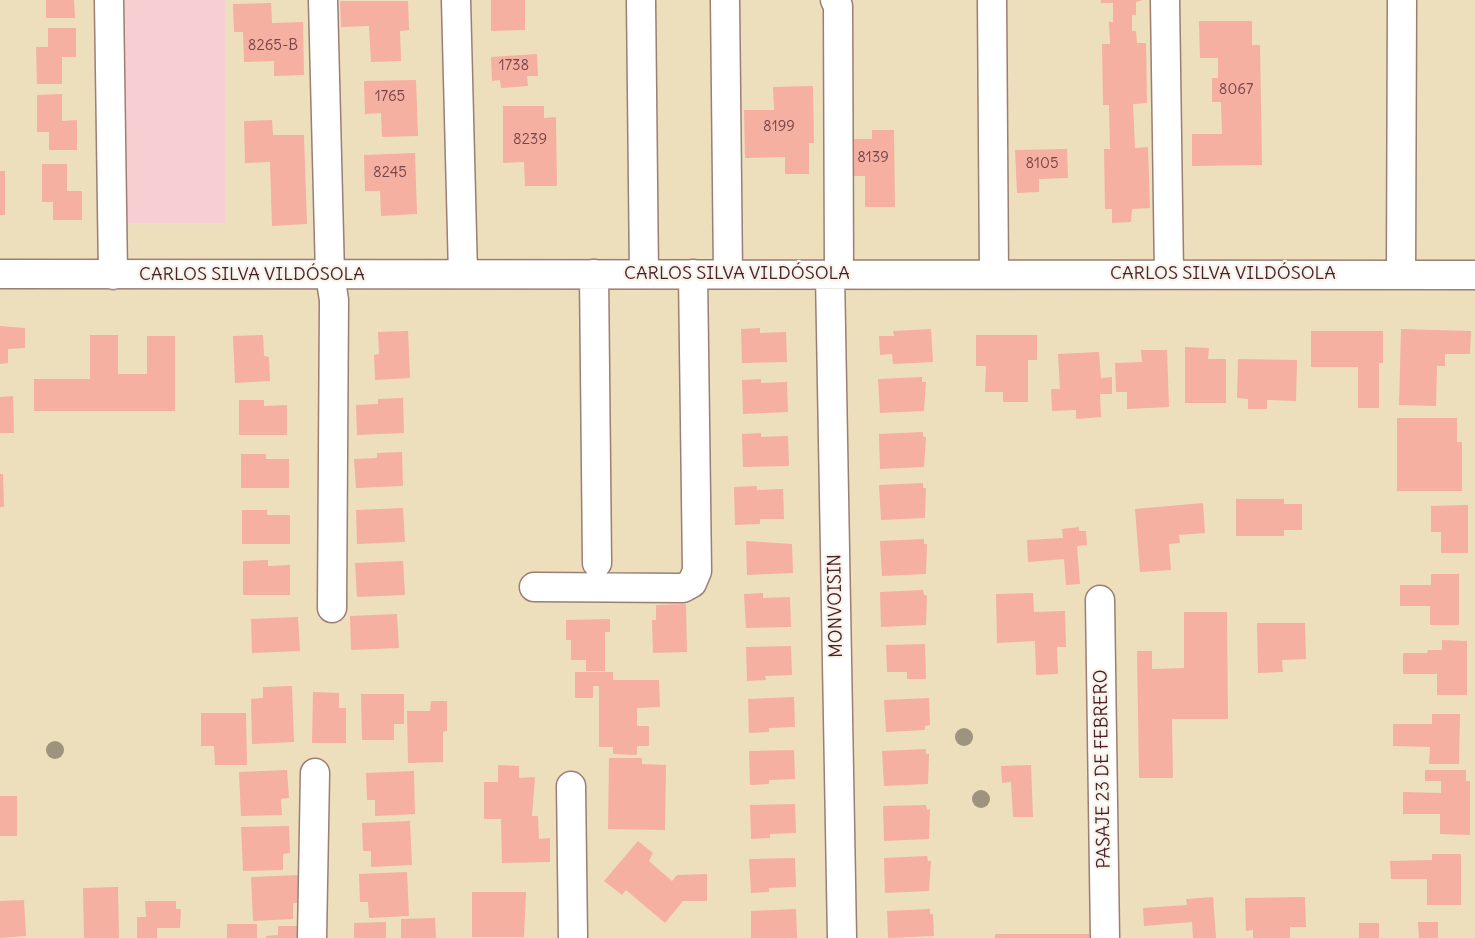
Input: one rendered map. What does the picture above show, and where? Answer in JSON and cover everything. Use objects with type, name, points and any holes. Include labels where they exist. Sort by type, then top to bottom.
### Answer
[{"type":"street","points":[[109,0],[113,275]]},
{"type":"street","points":[[323,0],[330,275],[334,300],[332,608]]},
{"type":"street","points":[[456,0],[463,274]]},
{"type":"street","points":[[641,0],[644,274]]},
{"type":"street","points":[[724,0],[728,274]]},
{"type":"street","name":"MONVOISIN","points":[[835,0],[838,6],[834,274],[842,938]]},
{"type":"street","points":[[992,0],[993,274]]},
{"type":"street","points":[[1164,0],[1169,274]]},
{"type":"street","points":[[1401,274],[1402,0]]},
{"type":"street","name":"CARLOS SILVA VILDÓSOLA","points":[[0,274],[1475,274]]},
{"type":"street","points":[[594,274],[597,563]]},
{"type":"street","points":[[534,587],[682,588],[692,583],[697,571],[693,274]]},
{"type":"street","name":"PASAJE 23 DE FEBRERO","points":[[1100,600],[1105,938]]},
{"type":"street","points":[[312,938],[315,773]]},
{"type":"street","points":[[571,786],[573,938]]},
{"type":"shaded area","points":[[125,0],[225,0],[225,223],[127,223]]},
{"type":"building","points":[[46,0],[74,0],[75,18],[46,18]]},
{"type":"building","points":[[491,0],[525,0],[525,30],[491,31]]},
{"type":"building","points":[[1101,0],[1143,0],[1136,2],[1136,15],[1132,15],[1132,31],[1136,31],[1137,43],[1146,43],[1147,103],[1133,104],[1135,148],[1148,147],[1150,208],[1132,209],[1131,222],[1112,223],[1112,209],[1105,209],[1104,149],[1110,149],[1109,105],[1103,105],[1102,44],[1110,44],[1109,22],[1113,22],[1113,3],[1101,3]]},
{"type":"building","points":[[340,1],[408,1],[409,30],[400,31],[401,61],[371,62],[369,26],[341,27]]},
{"type":"building","points":[[271,3],[272,23],[303,22],[304,75],[274,76],[274,61],[244,62],[243,32],[234,32],[233,4]]},
{"type":"building","points":[[1199,21],[1252,21],[1252,45],[1260,45],[1262,165],[1192,166],[1192,134],[1222,134],[1221,102],[1212,102],[1212,78],[1218,78],[1218,58],[1200,58]]},
{"type":"building","points":[[48,28],[76,28],[76,57],[62,57],[62,84],[37,84],[36,47],[48,47]]},
{"type":"building","points":[[537,54],[538,76],[527,76],[528,86],[501,88],[500,80],[492,81],[491,57]]},
{"type":"building","points":[[416,80],[418,136],[382,137],[381,113],[365,114],[364,81]]},
{"type":"building","points":[[813,86],[814,143],[809,143],[809,174],[785,174],[785,157],[745,158],[744,110],[774,110],[773,87]]},
{"type":"building","points":[[62,94],[62,121],[77,120],[77,150],[49,150],[49,132],[37,132],[37,95]]},
{"type":"building","points":[[503,106],[544,106],[544,118],[556,117],[557,186],[525,186],[524,162],[503,163]]},
{"type":"building","points":[[272,120],[273,135],[304,135],[307,224],[272,226],[270,162],[245,163],[244,121]]},
{"type":"building","points":[[872,130],[894,130],[895,207],[865,207],[865,176],[851,176],[851,139],[872,139]]},
{"type":"building","points":[[1067,149],[1068,178],[1039,179],[1039,192],[1017,193],[1015,150]]},
{"type":"building","points":[[415,153],[417,214],[381,216],[380,191],[365,191],[364,155]]},
{"type":"building","points":[[42,164],[67,164],[67,191],[82,191],[82,220],[53,220],[53,202],[42,202]]},
{"type":"building","points":[[0,171],[5,171],[5,215],[0,215]]},
{"type":"building","points":[[0,326],[25,328],[25,348],[8,349],[8,363],[0,364]]},
{"type":"building","points":[[760,328],[760,333],[786,332],[787,362],[742,363],[741,329]]},
{"type":"building","points":[[931,329],[933,362],[893,364],[892,354],[880,355],[879,336],[894,336],[893,331]]},
{"type":"building","points":[[1401,329],[1471,331],[1470,354],[1445,354],[1445,366],[1437,366],[1436,406],[1399,405]]},
{"type":"building","points":[[408,331],[410,378],[375,380],[374,355],[379,354],[378,332]]},
{"type":"building","points":[[1311,331],[1383,331],[1383,363],[1379,363],[1379,408],[1358,408],[1358,367],[1311,367]]},
{"type":"building","points":[[90,335],[118,335],[118,374],[147,374],[147,336],[175,336],[175,411],[34,411],[34,379],[90,379]]},
{"type":"building","points":[[263,335],[264,356],[269,357],[270,381],[235,383],[233,336]]},
{"type":"building","points":[[976,335],[1037,335],[1037,360],[1028,360],[1028,402],[1003,402],[1003,392],[985,392],[986,366],[976,366]]},
{"type":"building","points":[[1185,347],[1209,348],[1208,359],[1226,359],[1226,403],[1185,403]]},
{"type":"building","points":[[1141,350],[1167,350],[1169,407],[1127,409],[1127,392],[1116,392],[1115,363],[1142,362]]},
{"type":"building","points":[[1099,352],[1101,378],[1112,377],[1112,394],[1100,394],[1101,417],[1076,419],[1076,410],[1052,411],[1051,389],[1060,389],[1058,354]]},
{"type":"building","points":[[1238,359],[1297,360],[1296,401],[1267,400],[1267,409],[1248,409],[1248,399],[1237,398]]},
{"type":"building","points":[[922,377],[922,382],[926,382],[924,411],[880,413],[878,379]]},
{"type":"building","points":[[761,379],[761,383],[787,382],[788,412],[743,414],[742,380]]},
{"type":"building","points":[[13,396],[14,433],[0,433],[0,397]]},
{"type":"building","points":[[403,398],[404,433],[357,435],[356,405],[378,404],[378,399]]},
{"type":"building","points":[[239,400],[264,400],[264,406],[287,405],[287,435],[239,435]]},
{"type":"building","points":[[1397,418],[1457,418],[1457,442],[1462,442],[1462,491],[1397,491]]},
{"type":"building","points":[[923,432],[923,437],[926,437],[924,467],[880,469],[879,434]]},
{"type":"building","points":[[761,433],[761,437],[788,436],[789,466],[743,467],[742,434]]},
{"type":"building","points":[[402,452],[403,486],[356,488],[354,459],[377,458],[377,453]]},
{"type":"building","points":[[241,454],[266,454],[266,459],[289,459],[289,488],[241,488]]},
{"type":"building","points":[[0,474],[3,474],[4,507],[0,507]]},
{"type":"building","points":[[923,483],[923,488],[926,488],[925,518],[881,520],[879,485]]},
{"type":"building","points":[[757,486],[757,490],[783,489],[784,519],[760,519],[760,524],[735,525],[734,487]]},
{"type":"building","points":[[1236,499],[1284,499],[1284,504],[1302,504],[1302,530],[1284,530],[1284,536],[1236,536]]},
{"type":"building","points":[[1203,503],[1205,533],[1179,535],[1180,543],[1169,544],[1171,570],[1140,572],[1135,509]]},
{"type":"building","points":[[1468,505],[1468,553],[1441,553],[1441,532],[1431,532],[1431,506]]},
{"type":"building","points":[[403,508],[405,542],[357,544],[356,510]]},
{"type":"building","points":[[242,510],[267,510],[267,515],[290,515],[290,544],[242,544]]},
{"type":"building","points":[[1079,527],[1079,531],[1086,531],[1087,545],[1077,546],[1080,584],[1066,585],[1064,559],[1028,562],[1027,540],[1063,538],[1062,529]]},
{"type":"building","points":[[924,539],[924,544],[927,544],[926,574],[882,576],[880,541]]},
{"type":"building","points":[[746,541],[792,544],[793,573],[747,575]]},
{"type":"building","points":[[268,560],[268,566],[290,565],[290,595],[243,595],[243,561]]},
{"type":"building","points":[[403,561],[405,595],[357,597],[355,563]]},
{"type":"building","points":[[1431,574],[1459,574],[1459,625],[1430,625],[1430,606],[1400,606],[1400,585],[1431,585]]},
{"type":"building","points":[[923,590],[924,595],[927,595],[926,625],[881,627],[880,592]]},
{"type":"building","points":[[763,593],[763,598],[790,597],[791,627],[746,628],[744,594]]},
{"type":"building","points":[[1033,593],[1034,612],[1065,611],[1066,647],[1057,647],[1058,674],[1036,675],[1035,641],[997,643],[996,594]]},
{"type":"building","points":[[686,604],[687,652],[653,653],[652,620],[656,620],[656,605]]},
{"type":"building","points":[[1184,612],[1227,612],[1228,719],[1172,719],[1173,778],[1139,778],[1137,651],[1152,651],[1152,669],[1184,668]]},
{"type":"building","points":[[397,614],[399,648],[351,650],[350,616]]},
{"type":"building","points":[[298,617],[300,651],[252,653],[251,619]]},
{"type":"building","points":[[610,619],[610,632],[605,632],[605,671],[586,671],[586,660],[571,660],[571,640],[566,640],[566,620]]},
{"type":"building","points":[[1257,623],[1305,623],[1306,659],[1282,660],[1283,672],[1258,673]]},
{"type":"building","points":[[1442,640],[1467,641],[1467,695],[1437,695],[1437,674],[1403,674],[1403,653],[1427,653],[1428,650],[1442,650]]},
{"type":"building","points":[[925,644],[926,679],[907,679],[907,672],[887,672],[886,645]]},
{"type":"building","points":[[791,646],[792,675],[765,676],[766,680],[747,681],[746,647]]},
{"type":"building","points":[[575,672],[613,672],[613,680],[659,680],[660,707],[637,708],[637,726],[649,726],[649,746],[637,746],[637,755],[613,754],[613,747],[599,747],[599,686],[593,686],[593,698],[575,698]]},
{"type":"building","points":[[292,686],[294,742],[252,744],[251,699],[263,698],[263,687]]},
{"type":"building","points":[[313,692],[339,693],[339,708],[346,708],[346,743],[312,743]]},
{"type":"building","points":[[361,694],[404,694],[404,724],[394,724],[394,740],[362,740]]},
{"type":"building","points":[[794,697],[795,727],[769,728],[769,732],[749,733],[748,699]]},
{"type":"building","points":[[929,698],[930,725],[925,726],[925,730],[886,732],[884,700]]},
{"type":"building","points":[[431,701],[447,701],[447,731],[443,732],[443,762],[408,763],[407,711],[430,711]]},
{"type":"building","points":[[201,713],[246,713],[247,765],[215,765],[214,746],[201,746]]},
{"type":"building","points":[[1432,714],[1460,714],[1459,764],[1429,764],[1430,747],[1393,746],[1393,724],[1432,724]]},
{"type":"building","points":[[926,749],[926,754],[929,754],[928,784],[884,786],[882,751]]},
{"type":"building","points":[[794,750],[795,779],[769,780],[769,784],[750,785],[749,751]]},
{"type":"building","points":[[609,758],[642,758],[642,764],[666,765],[665,830],[608,829]]},
{"type":"building","points":[[498,765],[519,766],[519,778],[535,777],[532,816],[538,816],[539,839],[550,838],[550,862],[502,863],[501,819],[484,819],[484,782],[498,782]]},
{"type":"building","points":[[1031,765],[1033,817],[1013,817],[1011,782],[1002,783],[1001,766]]},
{"type":"building","points":[[287,770],[289,798],[281,799],[282,815],[241,816],[239,772]]},
{"type":"building","points":[[1425,770],[1466,770],[1466,781],[1470,781],[1470,835],[1440,834],[1440,814],[1403,814],[1403,792],[1441,793],[1441,781],[1425,781]]},
{"type":"building","points":[[414,771],[415,814],[375,816],[375,800],[367,800],[366,773]]},
{"type":"building","points":[[0,796],[17,796],[17,836],[0,836]]},
{"type":"building","points":[[795,804],[796,833],[770,834],[770,838],[751,839],[750,805]]},
{"type":"building","points":[[926,805],[927,810],[930,809],[929,839],[884,841],[883,806]]},
{"type":"building","points":[[410,821],[412,865],[371,867],[371,851],[363,851],[362,823]]},
{"type":"building","points":[[289,826],[290,853],[283,854],[283,870],[243,871],[241,827]]},
{"type":"building","points":[[638,841],[653,853],[649,861],[672,881],[677,875],[707,874],[707,901],[683,901],[665,923],[626,890],[622,895],[604,881]]},
{"type":"building","points":[[1432,854],[1461,854],[1461,905],[1427,905],[1427,879],[1391,879],[1390,861],[1432,860]]},
{"type":"building","points":[[927,856],[928,861],[931,861],[929,891],[885,893],[884,858]]},
{"type":"building","points":[[795,858],[796,887],[769,888],[769,892],[751,893],[749,859]]},
{"type":"building","points":[[407,872],[409,916],[369,918],[368,902],[360,902],[359,874]]},
{"type":"building","points":[[300,875],[301,903],[293,903],[293,919],[253,921],[251,877]]},
{"type":"building","points":[[118,887],[119,938],[84,938],[83,888]]},
{"type":"building","points":[[472,892],[526,892],[524,937],[472,937]]},
{"type":"building","points":[[1213,897],[1216,938],[1193,938],[1192,922],[1144,926],[1143,908],[1187,905],[1186,899]]},
{"type":"building","points":[[1305,897],[1306,927],[1290,927],[1290,938],[1253,938],[1253,930],[1246,931],[1245,898]]},
{"type":"building","points":[[24,900],[26,936],[0,938],[0,901]]},
{"type":"building","points":[[145,901],[176,901],[176,909],[181,909],[180,928],[157,928],[157,938],[137,938],[137,917],[146,917]]},
{"type":"building","points":[[796,909],[797,938],[751,938],[751,911]]},
{"type":"building","points":[[930,909],[930,914],[933,914],[934,936],[888,938],[887,911]]},
{"type":"building","points":[[435,918],[436,938],[401,938],[401,919]]},
{"type":"building","points":[[386,922],[386,938],[354,938],[354,923]]},
{"type":"building","points":[[1418,922],[1438,922],[1438,938],[1419,938]]},
{"type":"building","points":[[1359,923],[1379,923],[1379,938],[1359,938]]},
{"type":"building","points":[[227,924],[257,924],[257,938],[227,938]]},
{"type":"building","points":[[278,926],[308,926],[308,938],[266,938],[266,936],[278,935]]},
{"type":"building","points":[[995,934],[1089,934],[1089,938],[995,938]]}]
